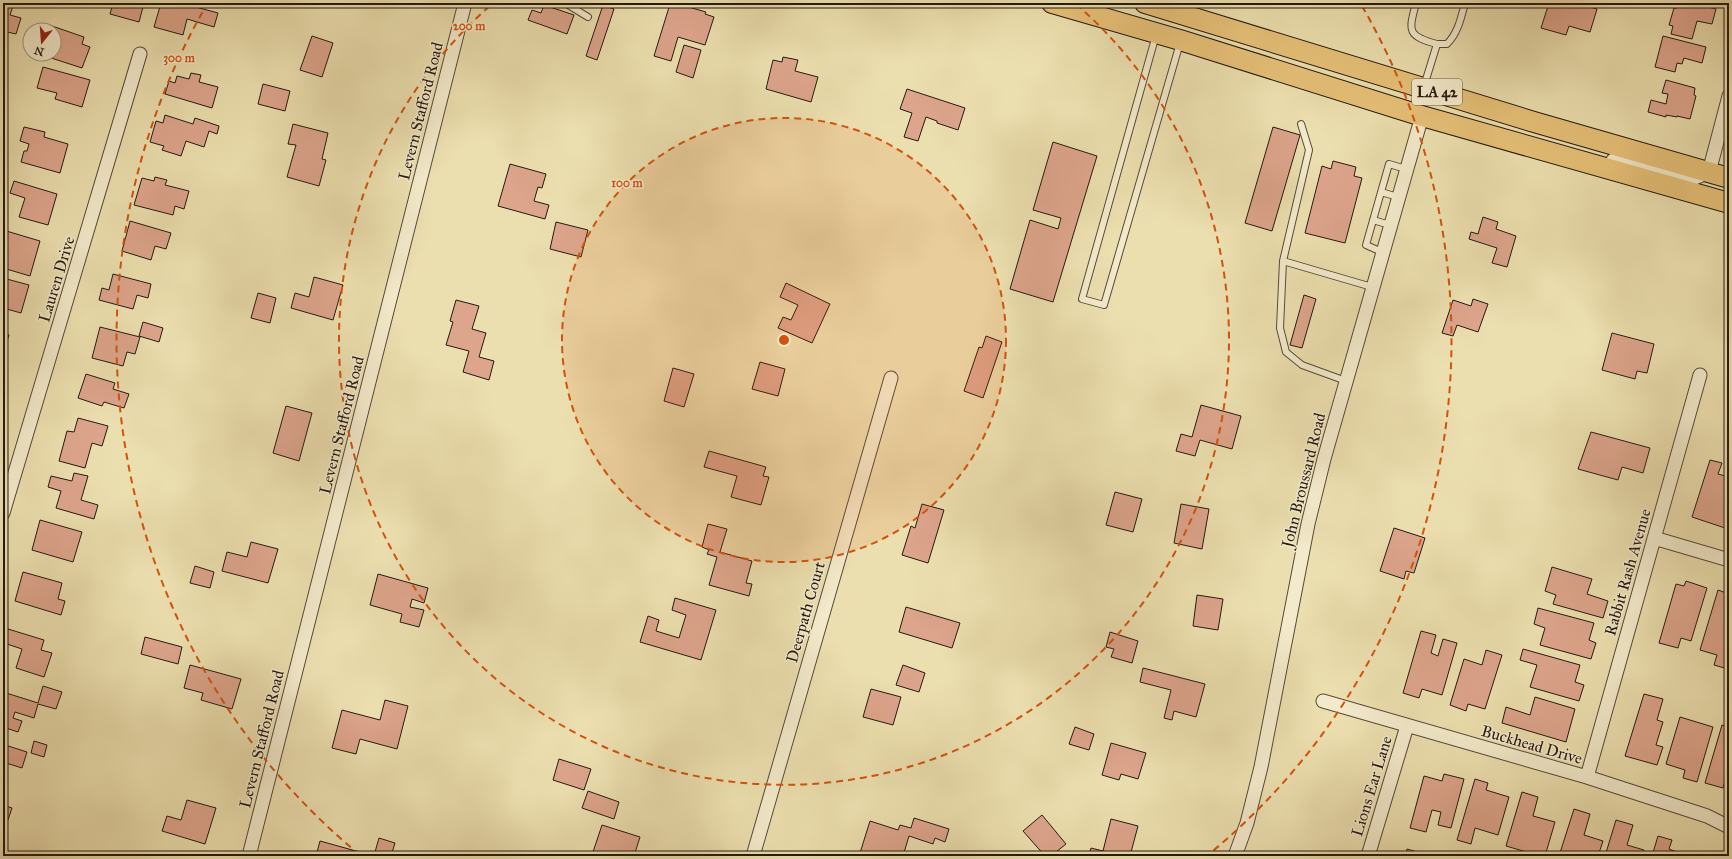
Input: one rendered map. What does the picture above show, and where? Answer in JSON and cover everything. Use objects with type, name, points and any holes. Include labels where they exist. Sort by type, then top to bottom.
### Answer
[{"type":"main road","name":"LA 42","points":[[1052,3],[1180,40],[1422,116],[1729,203]]},
{"type":"main road","name":"LA 42","points":[[1145,3],[1424,87],[1534,122],[1729,178]]},
{"type":"main road","points":[[1422,116],[1433,105],[1506,124],[1534,122]]},
{"type":"street","name":"Levern Stafford Road","points":[[249,856],[465,3]]},
{"type":"street","name":"Lauren Drive","points":[[3,513],[140,54]]},
{"type":"street","points":[[1576,160],[1608,159],[1690,180],[1708,172],[1729,96]]},
{"type":"street","name":"John Broussard Road","points":[[1235,856],[1247,823],[1262,767],[1308,524],[1324,459],[1422,116]]},
{"type":"street","name":"Rabbit Rash Avenue","points":[[1587,777],[1700,375]]},
{"type":"street","name":"Deerpath Court","points":[[753,856],[891,378]]},
{"type":"street","points":[[1654,538],[1729,560]]},
{"type":"street","name":"Buckhead Drive","points":[[1323,701],[1587,777],[1707,816],[1729,827]]},
{"type":"street","name":"Lions Ear Lane","points":[[1368,856],[1407,726]]},
{"type":"lane","points":[[565,3],[588,17]]},
{"type":"lane","points":[[1416,3],[1410,24],[1412,31],[1416,36],[1424,41],[1437,44],[1447,44],[1452,39],[1456,32],[1465,3]]},
{"type":"lane","points":[[1156,33],[1082,299],[1104,305],[1180,40]]},
{"type":"lane","points":[[1424,87],[1437,44]]},
{"type":"lane","points":[[1300,124],[1309,150],[1283,261],[1280,328],[1286,352],[1302,365],[1346,381]]},
{"type":"lane","points":[[1382,252],[1366,245],[1389,164],[1406,170]]},
{"type":"lane","points":[[1381,192],[1398,197]]},
{"type":"lane","points":[[1373,220],[1390,225]]},
{"type":"lane","points":[[1283,261],[1372,287]]},
{"type":"building","points":[[3,3],[14,3],[10,15],[21,18],[16,34],[3,31]]},
{"type":"building","points":[[113,3],[144,3],[139,22],[110,14]]},
{"type":"building","points":[[161,3],[181,3],[218,13],[214,27],[187,19],[183,35],[154,27]]},
{"type":"building","points":[[1549,3],[1577,3],[1597,9],[1590,32],[1569,26],[1566,35],[1541,28]]},
{"type":"building","points":[[1679,3],[1693,3],[1716,9],[1712,24],[1697,21],[1692,39],[1671,34],[1673,26],[1669,25],[1674,8],[1677,8]]},
{"type":"building","points":[[670,4],[677,6],[678,4],[706,12],[705,14],[714,17],[705,45],[678,37],[671,61],[654,56]]},
{"type":"building","points":[[544,5],[574,15],[567,34],[528,20],[532,10],[541,13]]},
{"type":"building","points":[[603,5],[614,9],[597,60],[586,56]]},
{"type":"building","points":[[62,29],[84,37],[82,44],[90,47],[82,68],[62,62]]},
{"type":"building","points":[[312,36],[333,43],[322,77],[300,70]]},
{"type":"building","points":[[1663,36],[1706,47],[1702,63],[1684,58],[1682,64],[1677,63],[1675,72],[1655,67]]},
{"type":"building","points":[[684,45],[701,50],[693,78],[676,72]]},
{"type":"building","points":[[783,57],[798,60],[795,71],[818,77],[811,102],[766,89],[773,60],[782,62]]},
{"type":"building","points":[[43,67],[90,80],[82,107],[55,99],[57,93],[37,88]]},
{"type":"building","points":[[191,73],[201,75],[199,82],[218,87],[212,108],[165,94],[169,81],[175,83],[177,76],[189,79]]},
{"type":"building","points":[[1666,80],[1695,88],[1694,95],[1696,96],[1690,119],[1666,115],[1666,117],[1648,112],[1651,100],[1666,104],[1668,94],[1662,93]]},
{"type":"building","points":[[263,84],[290,91],[285,111],[258,104]]},
{"type":"building","points":[[907,89],[965,108],[958,130],[937,123],[937,121],[926,117],[918,141],[904,137],[912,113],[900,109]]},
{"type":"building","points":[[165,115],[193,124],[195,118],[219,126],[217,134],[209,131],[204,147],[186,141],[181,156],[162,150],[164,146],[150,142],[156,121],[163,123]]},
{"type":"building","points":[[293,124],[328,133],[322,159],[326,160],[319,186],[287,177],[296,145],[288,144]]},
{"type":"building","points":[[24,127],[45,132],[44,137],[68,144],[60,173],[21,162],[24,151],[27,151],[29,144],[20,141]]},
{"type":"building","points":[[1273,127],[1300,135],[1272,231],[1245,223]]},
{"type":"building","points":[[1053,142],[1097,156],[1053,302],[1010,289],[1030,220],[1058,229],[1061,218],[1033,210]]},
{"type":"building","points":[[1333,161],[1356,167],[1354,176],[1362,178],[1345,243],[1305,233],[1322,166],[1331,169]]},
{"type":"building","points":[[510,164],[546,174],[542,188],[538,187],[534,201],[549,205],[545,219],[498,206]]},
{"type":"building","points":[[155,177],[167,180],[165,185],[189,191],[184,209],[175,206],[173,215],[134,205],[142,178],[154,181]]},
{"type":"building","points":[[14,181],[57,194],[48,225],[19,217],[25,198],[10,193]]},
{"type":"building","points":[[1483,217],[1498,222],[1496,229],[1516,236],[1507,267],[1492,263],[1497,248],[1469,239],[1471,232],[1478,234]]},
{"type":"building","points":[[130,221],[171,233],[166,249],[155,246],[151,260],[122,251]]},
{"type":"building","points":[[556,222],[588,230],[581,257],[550,249]]},
{"type":"building","points":[[3,230],[40,241],[30,276],[3,268],[3,258],[6,247],[3,246]]},
{"type":"building","points":[[113,274],[151,284],[148,298],[137,295],[133,309],[99,300],[102,288],[109,290]]},
{"type":"building","points":[[314,277],[343,285],[333,320],[291,308],[295,293],[309,297]]},
{"type":"building","points":[[3,278],[29,285],[21,313],[3,308]]},
{"type":"building","points":[[786,283],[830,304],[812,343],[778,328],[783,317],[791,320],[798,305],[780,297]]},
{"type":"building","points":[[258,293],[276,298],[270,323],[251,318]]},
{"type":"building","points":[[1304,295],[1316,299],[1302,348],[1290,345]]},
{"type":"building","points":[[1473,299],[1488,304],[1478,332],[1457,325],[1453,336],[1442,333],[1453,300],[1471,306]]},
{"type":"building","points":[[456,300],[479,306],[472,329],[486,333],[479,357],[494,361],[489,380],[463,372],[469,351],[446,345],[453,322],[450,321]]},
{"type":"building","points":[[143,322],[163,328],[159,342],[139,336]]},
{"type":"building","points":[[100,327],[140,337],[135,354],[127,352],[123,366],[92,358]]},
{"type":"building","points":[[3,333],[9,335],[3,354]]},
{"type":"building","points":[[1612,333],[1654,344],[1647,373],[1637,371],[1635,379],[1602,370]]},
{"type":"building","points":[[986,336],[1002,342],[983,398],[964,391],[979,347],[982,348]]},
{"type":"building","points":[[760,362],[785,369],[778,396],[752,389]]},
{"type":"building","points":[[673,368],[694,374],[684,407],[664,401]]},
{"type":"building","points":[[86,374],[115,383],[113,389],[129,394],[124,408],[104,402],[102,406],[78,398]]},
{"type":"building","points":[[1201,405],[1241,416],[1232,449],[1200,440],[1195,456],[1176,451],[1181,434],[1192,437]]},
{"type":"building","points":[[286,406],[312,413],[299,461],[273,453]]},
{"type":"building","points":[[78,418],[108,426],[102,446],[92,443],[85,468],[59,461],[67,431],[74,432]]},
{"type":"building","points":[[1591,432],[1650,448],[1643,473],[1622,467],[1618,480],[1578,469]]},
{"type":"building","points":[[709,451],[766,467],[763,476],[769,477],[761,505],[731,497],[737,476],[704,467]]},
{"type":"building","points":[[1710,460],[1722,463],[1718,474],[1729,477],[1729,514],[1725,528],[1692,517]]},
{"type":"building","points":[[74,473],[88,476],[81,500],[98,505],[94,519],[56,508],[61,491],[48,487],[51,476],[72,481]]},
{"type":"building","points":[[1115,492],[1142,499],[1133,532],[1106,525]]},
{"type":"building","points":[[922,504],[944,510],[928,563],[902,555],[911,526],[915,528]]},
{"type":"building","points":[[1181,504],[1209,509],[1202,549],[1174,543]]},
{"type":"building","points":[[40,520],[82,532],[73,562],[32,550]]},
{"type":"building","points":[[708,524],[727,529],[720,552],[752,561],[746,583],[752,584],[749,596],[709,585],[717,557],[707,554],[709,550],[702,547]]},
{"type":"building","points":[[1394,528],[1425,538],[1414,573],[1406,571],[1404,579],[1380,571]]},
{"type":"building","points":[[251,542],[278,549],[268,583],[222,571],[227,552],[247,557]]},
{"type":"building","points":[[195,566],[214,572],[210,588],[190,583]]},
{"type":"building","points":[[1552,567],[1592,579],[1587,594],[1608,601],[1603,618],[1553,604],[1556,595],[1545,591]]},
{"type":"building","points":[[23,572],[62,583],[58,599],[65,601],[61,615],[15,601]]},
{"type":"building","points":[[378,574],[428,588],[424,603],[412,599],[410,607],[424,610],[419,627],[400,622],[402,614],[370,605]]},
{"type":"building","points":[[1686,581],[1707,588],[1691,641],[1681,638],[1678,648],[1659,643],[1676,584],[1684,586]]},
{"type":"building","points":[[1718,590],[1729,594],[1729,612],[1727,619],[1729,619],[1728,669],[1714,665],[1717,655],[1700,650]]},
{"type":"building","points":[[1197,595],[1223,599],[1218,630],[1193,626]]},
{"type":"building","points":[[675,598],[716,610],[701,660],[640,642],[648,616],[659,620],[656,631],[679,638],[686,615],[672,610]]},
{"type":"building","points":[[906,607],[960,623],[952,648],[899,632]]},
{"type":"building","points":[[1538,608],[1594,623],[1589,640],[1596,643],[1591,659],[1540,645],[1545,628],[1534,624]]},
{"type":"building","points":[[8,629],[44,640],[41,650],[52,653],[44,677],[16,668],[22,649],[4,643]]},
{"type":"building","points":[[1421,631],[1436,635],[1431,653],[1438,656],[1443,639],[1457,643],[1442,695],[1422,689],[1419,698],[1403,693]]},
{"type":"building","points":[[1110,632],[1138,641],[1132,663],[1111,657],[1114,649],[1106,647]]},
{"type":"building","points":[[145,637],[182,647],[178,664],[141,654]]},
{"type":"building","points":[[1523,649],[1580,665],[1575,682],[1584,685],[1579,701],[1530,687],[1537,665],[1520,660]]},
{"type":"building","points":[[1486,650],[1502,655],[1485,709],[1468,704],[1466,711],[1450,705],[1464,659],[1482,665]]},
{"type":"building","points":[[190,665],[241,679],[232,709],[201,700],[203,693],[184,688]]},
{"type":"building","points":[[903,665],[925,673],[919,692],[896,685]]},
{"type":"building","points":[[1143,668],[1205,684],[1196,717],[1174,711],[1172,720],[1164,718],[1171,690],[1140,682]]},
{"type":"building","points":[[43,686],[62,692],[56,709],[38,704],[34,718],[15,712],[13,718],[22,721],[18,732],[3,727],[3,692],[38,703]]},
{"type":"building","points":[[871,689],[901,697],[893,725],[863,717]]},
{"type":"building","points":[[1644,694],[1663,699],[1657,720],[1663,722],[1656,745],[1663,747],[1657,765],[1625,756]]},
{"type":"building","points":[[1535,697],[1575,709],[1566,742],[1502,723],[1506,707],[1530,715]]},
{"type":"building","points":[[385,700],[408,706],[397,749],[360,739],[356,754],[332,748],[342,710],[380,720]]},
{"type":"building","points":[[1680,717],[1713,727],[1697,782],[1683,778],[1685,770],[1666,764]]},
{"type":"building","points":[[1722,725],[1729,727],[1729,766],[1723,788],[1705,783]]},
{"type":"building","points":[[1075,727],[1094,734],[1089,750],[1069,744]]},
{"type":"building","points":[[34,741],[47,745],[44,757],[31,753]]},
{"type":"building","points":[[1111,743],[1146,753],[1138,779],[1121,774],[1119,780],[1102,775]]},
{"type":"building","points":[[5,745],[27,752],[22,768],[6,763],[3,775],[3,751]]},
{"type":"building","points":[[559,759],[591,769],[584,790],[553,780]]},
{"type":"building","points":[[1444,774],[1464,779],[1451,828],[1438,825],[1441,812],[1432,810],[1426,832],[1410,828],[1424,776],[1442,781]]},
{"type":"building","points":[[1475,779],[1488,783],[1486,790],[1509,797],[1498,835],[1475,828],[1471,844],[1457,840]]},
{"type":"building","points":[[588,791],[619,802],[614,819],[582,808]]},
{"type":"building","points":[[1522,792],[1538,797],[1533,816],[1555,822],[1545,856],[1529,856],[1530,853],[1506,846]]},
{"type":"building","points":[[187,800],[216,808],[205,844],[162,831],[167,816],[181,820]]},
{"type":"building","points":[[3,805],[12,808],[8,820],[3,819]]},
{"type":"building","points":[[1574,809],[1590,814],[1584,835],[1603,841],[1598,856],[1559,856]]},
{"type":"building","points":[[1042,815],[1066,844],[1051,856],[1045,856],[1023,831]]},
{"type":"building","points":[[914,818],[949,829],[945,842],[935,838],[933,844],[909,836],[903,856],[870,856],[860,853],[870,821],[898,830],[900,825],[911,828]]},
{"type":"building","points":[[1111,819],[1138,826],[1130,856],[1089,856],[1091,848],[1103,851]]},
{"type":"building","points":[[1616,820],[1633,825],[1627,845],[1644,850],[1643,856],[1605,856]]},
{"type":"building","points":[[602,825],[640,837],[634,856],[605,856],[593,852]]},
{"type":"building","points":[[1658,836],[1672,840],[1669,849],[1688,856],[1652,856]]},
{"type":"building","points":[[379,838],[395,843],[391,856],[375,852]]},
{"type":"building","points":[[320,841],[374,856],[316,856]]},
{"type":"building","points":[[1407,849],[1431,856],[1405,856]]}]
